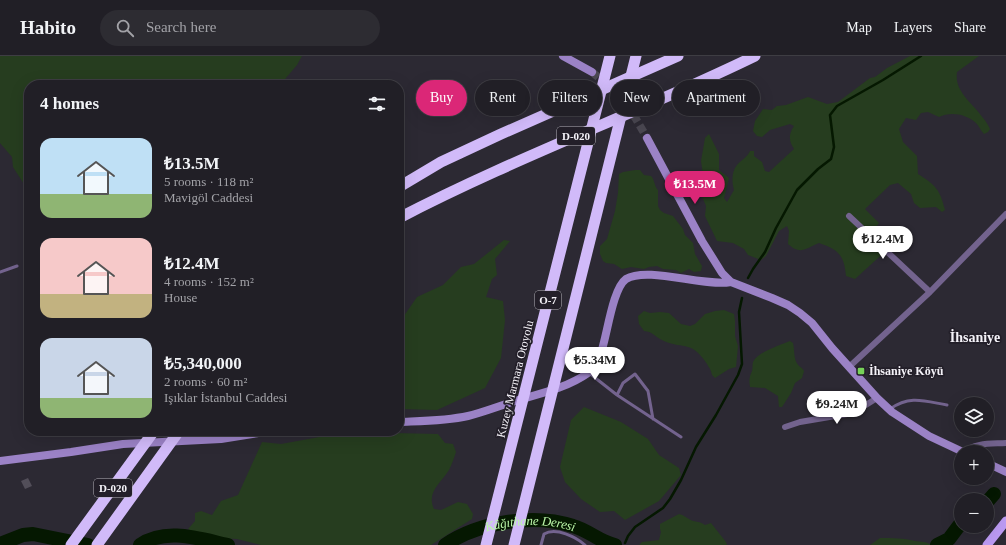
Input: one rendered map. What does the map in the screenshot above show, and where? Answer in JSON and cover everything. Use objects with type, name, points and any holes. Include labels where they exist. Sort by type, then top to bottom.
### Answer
[{"type":"highway","name":"Kuzey Marmara Otoyolu","points":[[486,545],[610,56]]},
{"type":"highway","name":"O-7","points":[[514,545],[636,56]]},
{"type":"highway","name":"D-020","points":[[404,184],[441,162],[678,56]]},
{"type":"highway","name":"D-020","points":[[404,215],[464,185],[639,109],[755,56]]},
{"type":"highway","name":"D-020","points":[[71,545],[150,436]]},
{"type":"highway","name":"D-020","points":[[97,545],[175,436]]},
{"type":"main road","points":[[987,545],[1006,520]]},
{"type":"street","points":[[563,56],[592,72]]},
{"type":"street","points":[[647,138],[702,241],[722,273],[731,282],[788,305],[800,313],[812,323],[849,367],[889,409],[907,423],[929,436],[954,447]]},
{"type":"street","points":[[849,367],[930,292],[1006,214]]},
{"type":"street","points":[[849,216],[930,292]]},
{"type":"street","points":[[404,422],[443,420],[468,416],[559,387],[588,373],[595,367],[600,356],[617,293],[622,283],[626,280],[642,275],[657,275],[707,282],[731,282]]},
{"type":"street","points":[[785,427],[800,422],[853,413],[877,398]]},
{"type":"street","points":[[0,461],[123,444],[208,440],[236,436]]},
{"type":"street","points":[[986,445],[1006,443]]},
{"type":"street","points":[[994,466],[1006,472]]},
{"type":"lane","points":[[0,272],[17,266]]},
{"type":"lane","points":[[588,373],[617,395],[680,437]]},
{"type":"lane","points":[[617,395],[623,383],[635,374],[648,391],[653,419]]},
{"type":"lane","points":[[889,409],[897,404],[912,400],[947,405]]},
{"type":"lane","points":[[541,545],[544,534],[548,532],[555,532],[579,540],[585,545]]},
{"type":"green space","points":[[0,56],[302,56],[297,65],[284,80],[24,80],[24,184],[13,167],[12,157],[0,143]]},
{"type":"green space","points":[[910,56],[979,56],[957,72],[957,79],[958,86],[965,97],[987,123],[990,129],[988,132],[984,134],[976,123],[968,117],[958,114],[948,114],[939,117],[928,112],[921,113],[916,120],[906,118],[899,129],[903,142],[917,156],[918,174],[929,181],[939,193],[945,210],[942,212],[936,207],[920,208],[914,203],[911,194],[898,183],[890,185],[865,209],[879,223],[872,232],[888,249],[855,279],[846,276],[842,258],[831,248],[819,243],[806,249],[799,250],[788,244],[789,231],[787,226],[779,231],[766,256],[761,260],[748,255],[744,249],[733,243],[717,241],[705,216],[706,206],[701,194],[703,175],[701,161],[705,138],[709,134],[719,154],[719,170],[729,178],[724,198],[727,202],[734,190],[732,178],[735,168],[750,151],[754,151],[754,156],[762,162],[765,171],[769,172],[794,149],[790,138],[794,126],[790,124],[770,130],[762,137],[757,136],[753,131],[755,121],[760,116],[763,109],[772,110],[777,106],[786,105],[808,97],[827,104],[838,102],[870,78],[875,77],[887,68]]},
{"type":"green space","points":[[640,170],[644,175],[651,176],[658,190],[658,206],[660,210],[673,216],[683,229],[685,235],[693,243],[695,254],[702,266],[701,271],[694,272],[689,269],[681,273],[676,270],[663,269],[657,266],[644,269],[631,267],[622,269],[614,264],[603,261],[600,254],[600,246],[607,239],[615,211],[619,174]]},
{"type":"green space","points":[[504,240],[510,241],[495,259],[497,275],[492,279],[486,297],[503,301],[505,320],[501,358],[485,388],[437,410],[404,409],[404,316],[417,297],[443,285],[461,267],[474,264]]},
{"type":"green space","points":[[724,310],[734,314],[735,336],[738,346],[736,367],[729,369],[715,378],[707,364],[696,351],[685,346],[660,339],[647,331],[644,331],[639,324],[638,316],[644,311],[650,313],[669,313],[681,324],[690,326],[695,324],[705,314]]},
{"type":"green space","points":[[790,341],[793,343],[794,355],[797,364],[804,371],[802,378],[795,383],[791,393],[782,407],[779,407],[778,396],[765,388],[750,387],[750,379],[755,358],[764,352]]},
{"type":"green space","points":[[584,407],[621,422],[648,439],[659,455],[679,468],[681,475],[659,501],[625,520],[614,511],[600,512],[581,499],[565,482],[560,467],[571,420]]},
{"type":"green space","points":[[404,433],[438,434],[445,443],[453,444],[456,452],[449,470],[433,493],[432,503],[434,509],[441,510],[458,502],[467,504],[473,514],[472,519],[431,545],[261,545],[237,539],[202,537],[188,529],[195,521],[195,513],[201,511],[212,515],[221,501],[238,495],[262,442],[281,444],[325,436],[404,436]]},
{"type":"green space","points":[[679,514],[705,525],[711,523],[727,545],[639,545],[642,542],[659,540],[661,532],[660,524]]},
{"type":"green space","points":[[880,538],[906,539],[925,542],[931,545],[870,545]]},
{"type":"building","points":[[28,478],[32,486],[25,489],[21,481]]},
{"type":"waterway","points":[[748,278],[765,252],[776,228],[797,190],[818,169],[831,159],[834,147],[830,115],[837,106],[921,56]]},
{"type":"waterway","points":[[625,543],[635,527],[663,508],[670,499],[681,480],[696,447],[738,375],[742,364],[739,312],[742,298]]},
{"type":"waterway","name":"Kâğıthane Deresi","points":[[445,545],[474,530],[490,525],[524,520],[558,522],[573,526],[615,545]]},
{"type":"waterway","name":"Kâğıthane Deresi","points":[[937,545],[949,539],[954,532]]},
{"type":"waterway","name":"Kâğıthane Deresi","points":[[0,544],[23,535],[33,534],[88,545]]},
{"type":"waterway","name":"Kâğıthane Deresi","points":[[140,545],[150,540],[172,536],[183,536],[228,545]]},
{"type":"tunnel","points":[[592,72],[617,93],[636,119],[647,138]]},
{"type":"place","name":"İhsaniye Köyü","points":[[861,371]]},
{"type":"district","name":"İhsaniye","points":[[975,337]]}]
